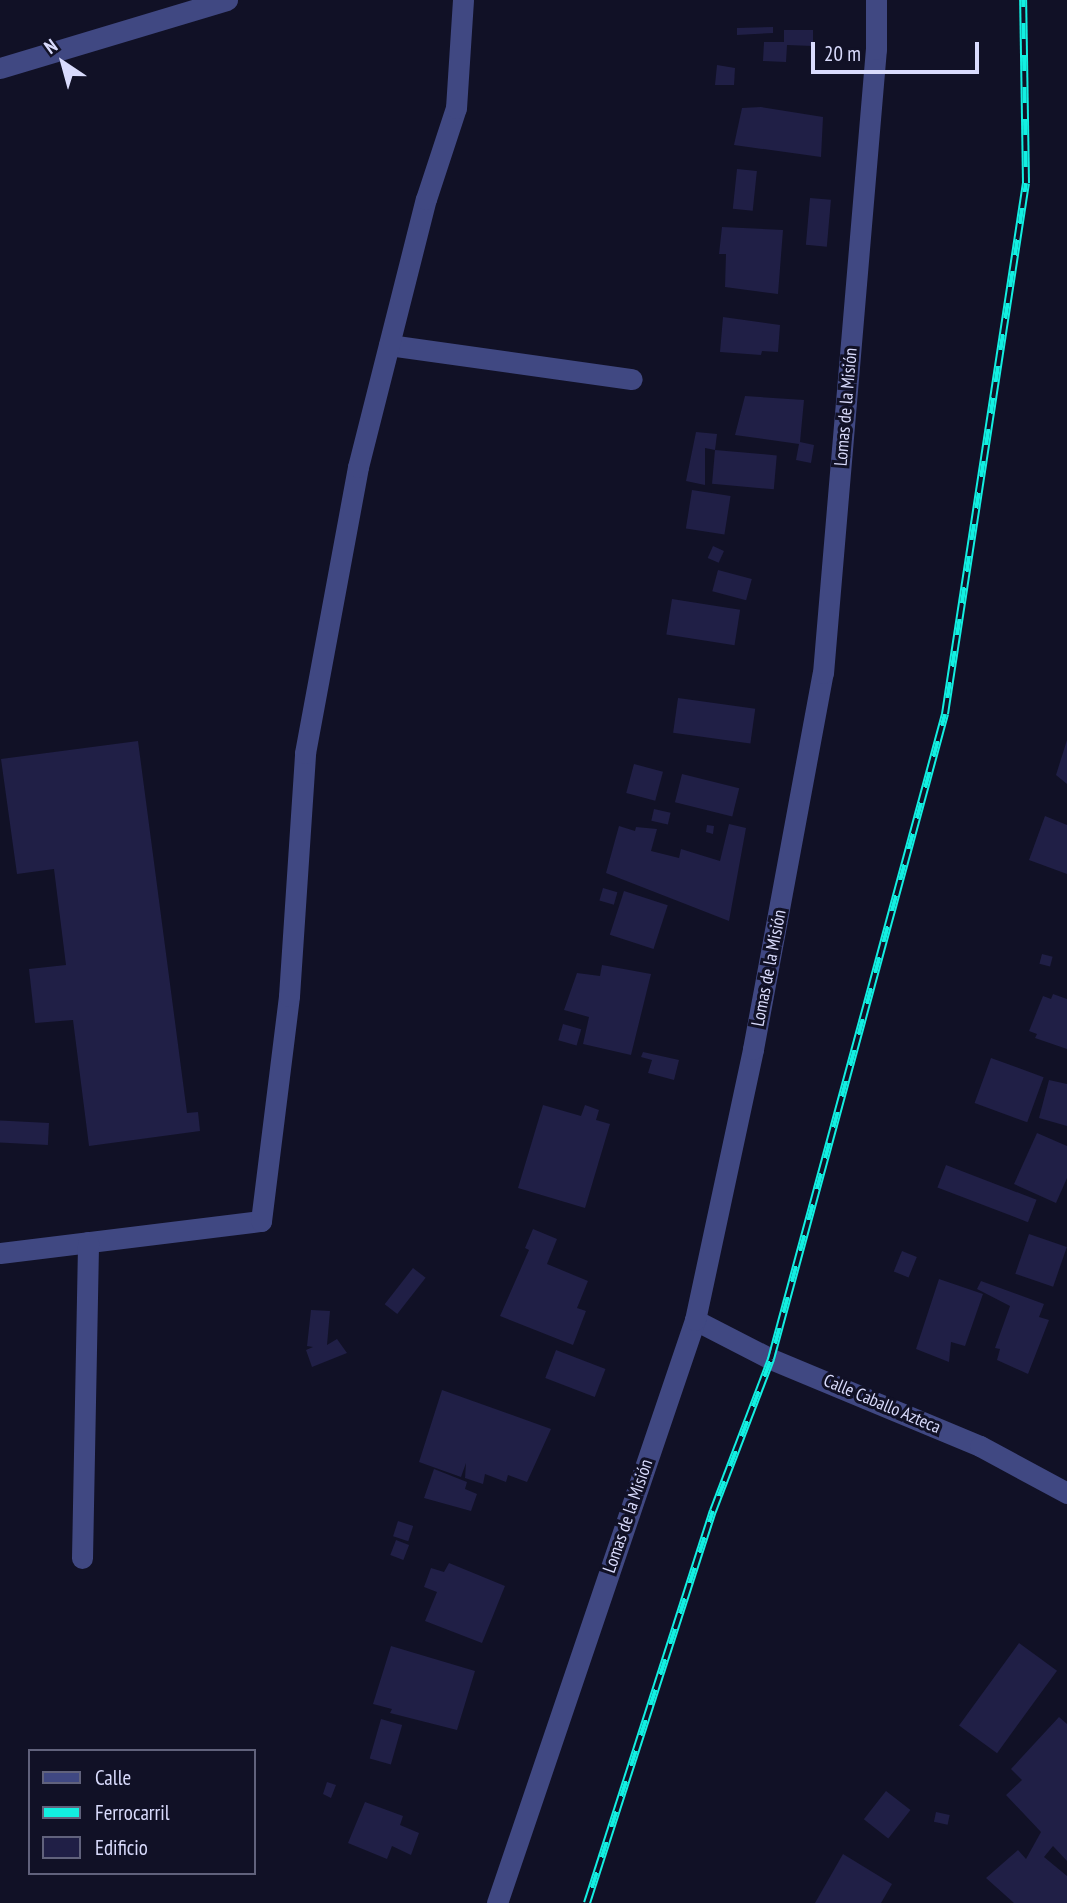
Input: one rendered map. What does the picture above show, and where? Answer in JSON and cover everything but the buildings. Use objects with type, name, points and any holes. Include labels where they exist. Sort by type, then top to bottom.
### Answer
[{"type":"street","points":[[0,68],[227,0]]},
{"type":"street","points":[[0,1253],[261,1221],[289,996],[304,752],[358,467],[426,199],[456,108],[463,0]]},
{"type":"street","name":"Lomas de la Misión","points":[[496,1903],[695,1320],[758,1024],[823,673],[876,49],[876,0]]},
{"type":"street","points":[[389,345],[632,379]]},
{"type":"street","points":[[82,1559],[88,1242]]},
{"type":"street","name":"Calle Caballo Azteca","points":[[695,1320],[771,1359],[980,1446],[1067,1493]]},
{"type":"railway","points":[[587,1903],[713,1511],[771,1359],[945,714],[1026,183],[1023,0]]}]
